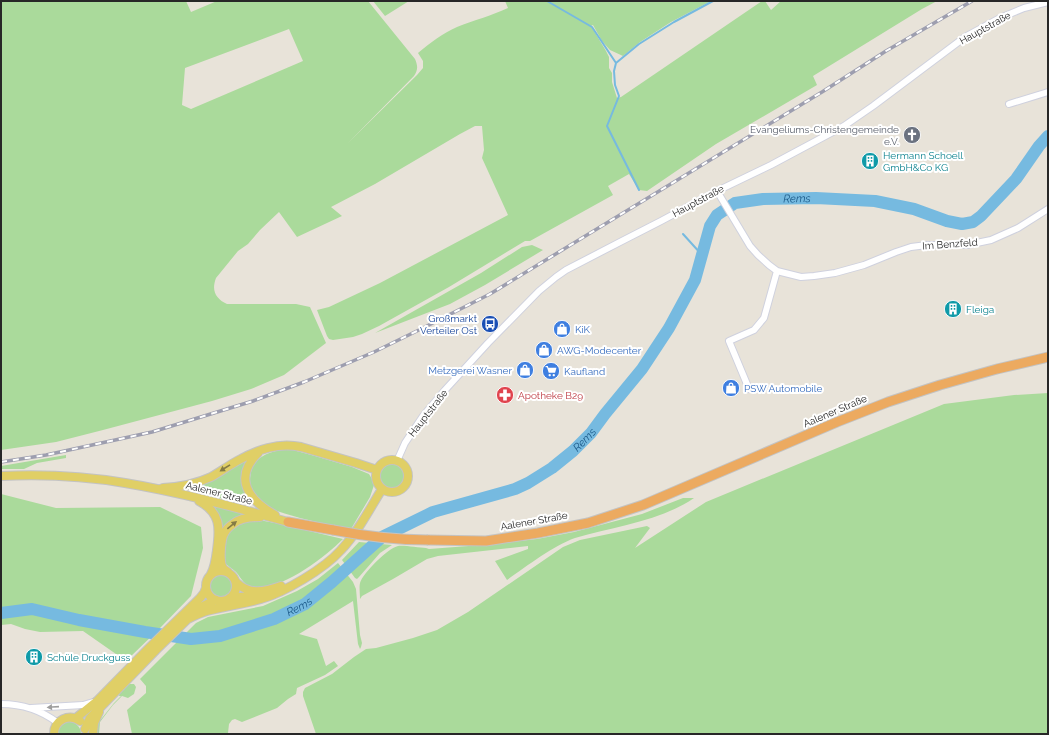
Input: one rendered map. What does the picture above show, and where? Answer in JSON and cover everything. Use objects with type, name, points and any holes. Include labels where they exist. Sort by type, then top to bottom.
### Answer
[{"type":"highway","name":"Aalener Straße","points":[[288,522],[371,536],[409,540],[486,541],[538,533],[588,522],[643,505],[837,422],[888,402],[997,369],[1048,358]]},
{"type":"main road","points":[[154,489],[176,487],[202,481],[236,461],[260,451],[278,446],[293,446],[377,470]]},
{"type":"main road","points":[[260,451],[253,457],[248,465],[246,473],[248,491],[252,498],[259,504],[288,522]]},
{"type":"main road","points":[[392,460],[397,461],[405,467],[407,472],[408,477],[404,487],[396,492],[382,489],[376,480],[377,470],[383,463],[392,460]]},
{"type":"main road","name":"Aalener Straße","points":[[1,476],[63,476],[124,483],[192,497],[288,522]]},
{"type":"main road","points":[[182,621],[209,610],[254,601],[270,596],[304,579],[327,563],[342,550],[353,536],[382,489]]},
{"type":"main road","points":[[76,718],[100,703],[156,650],[182,621],[204,593],[206,583],[213,570],[215,562],[219,536],[218,524],[216,516],[211,510],[192,497]]},
{"type":"main road","points":[[230,598],[236,590],[236,583],[234,577],[223,568],[221,563],[223,537],[229,527],[234,523],[246,518],[270,517]]},
{"type":"main road","points":[[236,583],[246,589],[256,591],[266,591],[280,586],[304,574],[353,536]]},
{"type":"main road","points":[[211,574],[219,570],[228,572]]},
{"type":"main road","points":[[206,588],[209,596],[221,601],[230,598],[277,593]]},
{"type":"main road","points":[[85,732],[90,718],[100,703],[147,650],[199,608],[216,600]]},
{"type":"main road","points":[[93,734],[94,723],[100,703]]},
{"type":"main road","points":[[54,734],[54,730],[58,722],[66,717],[76,718],[82,723],[85,732]]},
{"type":"street","name":"Hauptstraße","points":[[397,461],[406,443],[423,416],[445,390],[488,343],[548,284],[566,270],[844,126],[965,37],[1000,18],[1024,8],[1048,2]]},
{"type":"street","points":[[1009,104],[1048,92]]},
{"type":"street","name":"Im Benzfeld","points":[[717,191],[750,246],[758,255],[768,265],[777,271],[801,277],[835,273],[864,265],[911,247],[927,245],[967,245],[991,240],[1018,228],[1048,209]]},
{"type":"street","points":[[749,390],[729,341],[754,330],[764,318],[777,271]]},
{"type":"street","points":[[31,708],[100,703]]},
{"type":"street","points":[[1,704],[31,708],[58,722]]},
{"type":"green space","points":[[1,1],[186,1],[191,12],[217,1],[368,1],[415,59],[417,70],[414,76],[348,143],[423,68],[423,61],[418,53],[437,38],[452,29],[508,8],[505,1],[711,1],[671,22],[640,42],[623,56],[610,50],[602,41],[593,25],[591,26],[609,57],[609,68],[612,73],[612,82],[617,98],[621,97],[762,1],[765,1],[771,10],[781,1],[937,1],[813,76],[817,85],[716,144],[647,191],[639,190],[629,174],[608,186],[613,195],[530,241],[525,241],[449,287],[379,326],[353,337],[333,340],[329,339],[317,310],[329,307],[380,283],[508,215],[482,158],[484,150],[482,126],[475,126],[460,134],[375,184],[331,207],[342,216],[297,237],[279,212],[248,244],[238,251],[216,278],[214,291],[220,300],[227,304],[296,304],[310,307],[326,343],[284,375],[251,389],[212,401],[56,442],[1,450]],"holes":[[[289,29],[303,61],[191,109],[182,105],[185,68]]]},
{"type":"green space","points":[[373,1],[409,1],[385,16]]},
{"type":"green space","points":[[532,245],[543,250],[450,304],[375,333],[481,273],[522,247]]},
{"type":"green space","points":[[1048,393],[1048,734],[316,734],[303,696],[305,688],[332,674],[366,649],[376,648],[437,630],[468,612],[563,547],[580,540],[647,526],[650,528],[635,548],[706,502],[944,404],[1014,395]]},
{"type":"green space","points":[[281,450],[293,450],[315,456],[352,467],[369,474],[374,485],[370,497],[351,529],[285,514],[265,506],[259,501],[250,484],[250,476],[253,467],[262,456]]},
{"type":"green space","points":[[66,455],[66,458],[37,463],[24,469],[1,469],[1,466]]},
{"type":"green space","points":[[251,457],[246,466],[254,503],[235,502],[184,488]]},
{"type":"green space","points":[[392,464],[397,465],[403,471],[403,481],[397,487],[392,488],[387,487],[381,481],[380,476],[381,471],[387,465]]},
{"type":"green space","points":[[1,494],[56,508],[160,507],[201,527],[203,548],[191,596],[126,661],[83,631],[40,632],[11,624],[1,625]]},
{"type":"green space","points":[[683,498],[694,498],[666,513],[652,518],[575,538],[540,557],[507,580],[495,561],[528,549],[528,546],[438,556],[427,559],[362,596],[360,599],[360,583],[366,573],[382,556],[398,546],[429,549],[537,539],[574,532],[642,514]]},
{"type":"green space","points":[[221,506],[246,513],[236,518],[223,529],[221,521],[213,507]]},
{"type":"green space","points":[[259,520],[343,539],[302,572],[276,584],[265,587],[254,587],[245,584],[236,572],[226,564],[224,554],[227,535],[233,528],[241,524]]},
{"type":"green space","points":[[359,542],[392,545],[380,553],[357,579],[342,560]]},
{"type":"green space","points":[[338,563],[353,582],[356,589],[362,643],[360,649],[358,644],[353,601],[299,634],[317,639],[326,666],[334,661],[338,666],[325,675],[297,688],[296,694],[277,708],[242,722],[235,719],[232,720],[229,724],[228,733],[232,734],[132,734],[127,710],[146,693],[146,686],[140,679],[196,623],[208,617],[263,606],[297,591],[318,579]]},
{"type":"green space","points":[[221,573],[226,574],[232,580],[232,590],[226,596],[221,597],[216,596],[210,590],[209,585],[210,580],[216,574]]},
{"type":"green space","points":[[130,684],[134,684],[136,687],[134,694],[128,698],[122,696],[113,705],[100,722],[99,734],[96,734],[96,726],[98,723],[114,703],[121,696],[119,696],[123,688]]},
{"type":"green space","points":[[68,721],[77,725],[81,734],[57,734],[60,726]]},
{"type":"waterway","points":[[547,1],[592,27],[616,63],[614,71],[615,85],[619,96],[607,126],[639,190]]},
{"type":"waterway","points":[[616,63],[639,44],[674,22],[713,1]]},
{"type":"waterway","name":"Rems","points":[[1,613],[32,609],[79,620],[191,639],[220,636],[274,619],[305,604],[382,537],[433,512],[515,489],[552,468],[573,451],[591,433],[642,369],[669,328],[695,280],[710,226],[717,215],[735,203],[763,199],[816,198],[875,201],[914,209],[947,221],[962,224],[973,222],[981,216],[1016,179],[1039,146],[1048,136]]},
{"type":"waterway","points":[[683,234],[702,255]]},
{"type":"railway","points":[[1,462],[46,455],[152,432],[253,401],[304,382],[374,352],[490,294],[822,92],[886,51],[972,1]]},
{"type":"place","name":"Evangeliums-Christengemeinde e.V.","points":[[912,135]]},
{"type":"place","name":"Hermann Schoell GmbH&Co KG","points":[[870,161]]},
{"type":"place","name":"Fleiga","points":[[953,309]]},
{"type":"place","name":"Großmarkt Verteiler Ost","points":[[490,324]]},
{"type":"place","name":"KiK","points":[[562,329]]},
{"type":"place","name":"AWG-Modecenter","points":[[544,350]]},
{"type":"place","name":"Metzgerei Wasner","points":[[525,370]]},
{"type":"place","name":"Kaufland","points":[[551,371]]},
{"type":"place","name":"PSW Automobile","points":[[731,388]]},
{"type":"place","name":"Apotheke B29","points":[[505,395]]},
{"type":"place","name":"Schüle Druckguss","points":[[34,657]]}]
